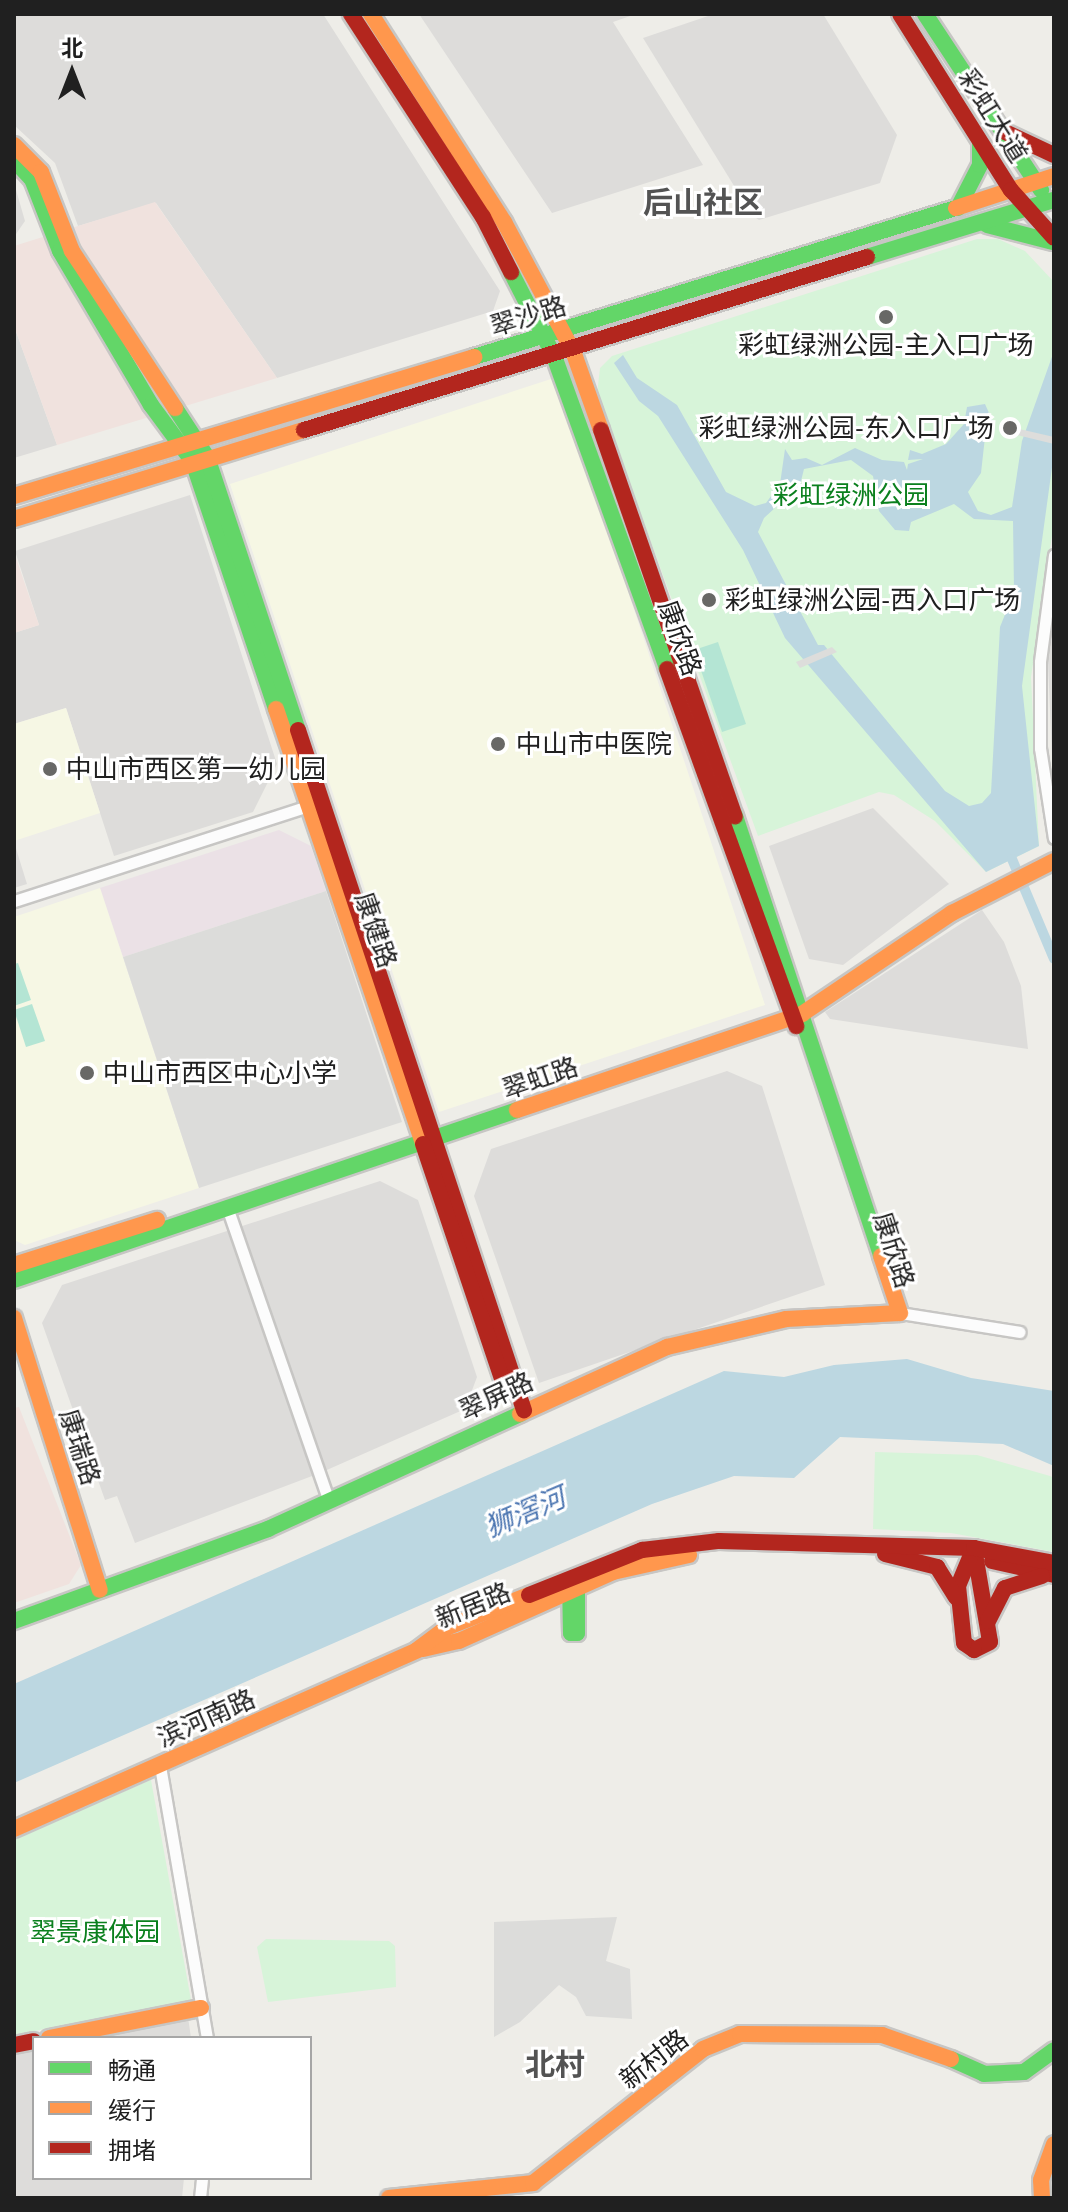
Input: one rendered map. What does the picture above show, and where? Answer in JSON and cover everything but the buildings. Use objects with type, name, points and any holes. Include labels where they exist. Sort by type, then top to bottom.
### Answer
[{"type":"street","name":"康欣路","points":[[351,14],[483,217],[554,356],[796,1010]]},
{"type":"street","name":"康欣路","points":[[371,14],[504,222],[573,351],[796,1010],[894,1313]]},
{"type":"street","name":"彩虹大道","points":[[900,14],[1011,190],[1054,240]]},
{"type":"street","name":"彩虹大道","points":[[925,14],[1036,183],[1053,203]]},
{"type":"street","points":[[1002,131],[1054,155]]},
{"type":"street","points":[[958,208],[980,165],[980,141]]},
{"type":"street","points":[[14,145],[41,172],[62,232],[102,311],[179,446],[200,460]]},
{"type":"street","points":[[14,160],[32,179],[52,236],[196,441],[200,460]]},
{"type":"street","name":"翠沙路","points":[[14,496],[562,331],[1054,176]]},
{"type":"street","name":"翠沙路","points":[[14,519],[1053,203]]},
{"type":"street","points":[[977,224],[1014,228],[1054,240]]},
{"type":"street","name":"康健路","points":[[200,460],[519,1412]]},
{"type":"street","points":[[1054,555],[1040,662],[1040,748],[1054,838]]},
{"type":"street","points":[[14,901],[315,804]]},
{"type":"street","name":"翠虹路","points":[[14,1280],[796,1010],[992,885],[1050,857]]},
{"type":"street","name":"翠虹路","points":[[14,1265],[427,1138]]},
{"type":"street","points":[[227,1207],[329,1502]]},
{"type":"street","name":"翠屏路","points":[[14,1621],[329,1502],[610,1369],[696,1338],[786,1319],[894,1313],[1020,1332]]},
{"type":"street","name":"康瑞路","points":[[14,1318],[100,1590]]},
{"type":"street","name":"新居路","points":[[417,1650],[459,1641],[574,1581],[642,1550],[719,1541],[973,1554],[1054,1563]]},
{"type":"street","name":"新居路","points":[[574,1581],[671,1557],[730,1551],[973,1554],[1054,1575]]},
{"type":"street","points":[[885,1554],[937,1567],[948,1579],[961,1616]]},
{"type":"street","points":[[973,1554],[990,1642],[974,1650],[964,1643],[958,1586],[973,1554]]},
{"type":"street","points":[[987,1619],[1005,1588],[1018,1580],[1054,1575]]},
{"type":"street","points":[[961,1616],[974,1612],[987,1619]]},
{"type":"street","name":"滨河南路","points":[[14,1829],[417,1650]]},
{"type":"street","points":[[160,1766],[207,2036]]},
{"type":"street","points":[[59,2036],[201,2008]]},
{"type":"street","name":"新村路","points":[[389,2198],[533,2183],[703,2049],[740,2034],[882,2035],[916,2044],[984,2074],[1024,2072],[1054,2050]]},
{"type":"street","points":[[1042,2198],[1041,2180],[1054,2144]]},
{"type":"shaded area","points":[[14,14],[323,14],[500,291],[493,311],[277,378],[156,203],[78,226],[55,163],[14,125]]},
{"type":"shaded area","points":[[419,14],[636,14],[613,22],[703,165],[552,213]]},
{"type":"shaded area","points":[[714,14],[823,14],[897,135],[880,183],[759,220],[752,215],[643,38]]},
{"type":"shaded area","points":[[14,183],[25,221],[14,237]]},
{"type":"shaded area","points":[[155,202],[277,378],[57,445],[14,326],[14,246]]},
{"type":"shaded area","points":[[14,326],[57,445],[14,458]]},
{"type":"shaded area","name":"中山市中医院","points":[[557,377],[765,1005],[439,1112],[230,484]]},
{"type":"shaded area","points":[[190,495],[277,764],[253,812],[114,856],[66,708],[14,724],[14,633],[39,625],[15,551]]},
{"type":"shaded area","points":[[14,552],[39,625],[14,633]]},
{"type":"shaded area","points":[[1054,620],[1054,803],[1048,663]]},
{"type":"shaded area","name":"中山市西区第一幼儿园","points":[[66,708],[100,813],[14,841],[14,724]]},
{"type":"shaded area","points":[[873,808],[949,884],[843,965],[809,959],[769,846]]},
{"type":"shaded area","points":[[279,830],[311,846],[326,891],[123,957],[100,888]]},
{"type":"shaded area","points":[[14,842],[27,884],[14,888]]},
{"type":"shaded area","name":"中山市西区中心小学","points":[[100,888],[199,1188],[25,1245],[14,1240],[14,917]]},
{"type":"shaded area","points":[[326,891],[402,1122],[199,1188],[123,957]]},
{"type":"shaded area","points":[[982,910],[1004,942],[1021,986],[1028,1049],[830,1019],[825,1012]]},
{"type":"shaded area","points":[[727,1071],[762,1086],[825,1285],[539,1383],[474,1196],[491,1149]]},
{"type":"shaded area","points":[[380,1181],[418,1200],[477,1377],[465,1409],[320,1473],[135,1543],[117,1496],[105,1500],[42,1323],[62,1285]]},
{"type":"shaded area","points":[[19,1407],[81,1565],[69,1584],[14,1603],[14,1408]]},
{"type":"shaded area","points":[[617,1917],[606,1961],[630,1969],[632,2019],[586,2016],[576,1997],[559,1985],[520,2022],[494,2037],[494,1922]]},
{"type":"shaded area","points":[[188,2017],[191,2036],[92,2036]]},
{"type":"shaded area","points":[[32,2047],[32,2180],[184,2180],[182,2198],[14,2198],[14,2051]]},
{"type":"green space","name":"彩虹绿洲公园","points":[[977,239],[998,239],[1025,251],[1054,282],[1054,522],[1031,677],[1039,846],[986,872],[935,821],[894,795],[879,792],[758,836],[597,394],[600,368],[612,356]]},
{"type":"green space","points":[[718,642],[746,724],[722,732],[694,650]]},
{"type":"green space","points":[[18,963],[31,1000],[14,1006],[14,964]]},
{"type":"green space","points":[[32,1004],[45,1041],[26,1047],[14,1010]]},
{"type":"green space","points":[[875,1452],[977,1455],[1054,1478],[1054,1552],[951,1533],[873,1529]]},
{"type":"green space","name":"翠景康体园","points":[[151,1780],[191,2000],[14,2035],[14,1838]]},
{"type":"green space","points":[[266,1939],[389,1941],[395,1946],[396,1987],[268,2002],[257,1947]]},
{"type":"water","points":[[1054,351],[1054,453],[1022,686],[1039,846],[986,872],[785,638],[743,550],[658,416],[639,401],[614,363],[623,355],[637,378],[677,405],[726,492],[755,506],[766,503],[780,484],[785,449],[792,460],[806,458],[822,465],[855,448],[882,460],[904,462],[907,470],[908,464],[923,459],[908,460],[910,450],[922,454],[946,444],[964,424],[967,407],[985,404],[993,422],[985,437],[981,473],[968,492],[978,511],[991,515],[1012,507],[1022,441]],"holes":[[[851,460],[873,476],[879,511],[895,530],[909,531],[911,522],[954,504],[974,519],[1013,521],[1014,592],[1000,627],[991,793],[982,803],[969,806],[945,791],[824,645],[818,645],[758,532],[764,518],[800,485],[804,469]]]},
{"type":"water","name":"狮滘河","points":[[907,1359],[971,1378],[1054,1391],[1054,1466],[1003,1444],[840,1437],[794,1478],[734,1476],[652,1504],[14,1783],[14,1684],[724,1371],[784,1377],[834,1365]]},
{"type":"pier","points":[[1015,428],[1054,437],[1054,444],[1013,434]]},
{"type":"pier","points":[[832,647],[837,652],[800,668],[796,662]]},
{"type":"waterway","points":[[1012,859],[1054,959]]},
{"type":"traffic: fast","points":[[925,14],[1041,190]]},
{"type":"traffic: fast","points":[[958,208],[980,165],[980,143]]},
{"type":"traffic: fast","points":[[14,160],[32,179],[60,251],[151,405],[193,462],[276,709]]},
{"type":"traffic: fast","points":[[867,257],[1054,200]]},
{"type":"traffic: fast","points":[[474,357],[956,208]]},
{"type":"traffic: fast","points":[[987,225],[1053,242]]},
{"type":"traffic: fast","points":[[511,272],[554,356],[667,669]]},
{"type":"traffic: fast","points":[[175,408],[207,457],[298,730]]},
{"type":"traffic: fast","points":[[735,816],[881,1256]]},
{"type":"traffic: fast","points":[[14,1280],[517,1110]]},
{"type":"traffic: fast","points":[[14,1621],[268,1529],[520,1414]]},
{"type":"traffic: fast","points":[[570,1581],[571,1633],[577,1633],[577,1578]]},
{"type":"traffic: fast","points":[[951,2059],[984,2074],[1024,2072],[1054,2050]]},
{"type":"traffic: slow","points":[[371,14],[504,222],[573,351],[601,430]]},
{"type":"traffic: slow","points":[[14,145],[41,172],[72,251],[175,408]]},
{"type":"traffic: slow","points":[[956,208],[1054,176]]},
{"type":"traffic: slow","points":[[14,496],[474,357]]},
{"type":"traffic: slow","points":[[14,519],[304,430]]},
{"type":"traffic: slow","points":[[276,709],[423,1144]]},
{"type":"traffic: slow","points":[[517,1110],[802,1014],[952,913],[1054,861]]},
{"type":"traffic: slow","points":[[14,1265],[157,1220]]},
{"type":"traffic: slow","points":[[520,1414],[667,1347],[786,1319],[900,1313],[881,1256]]},
{"type":"traffic: slow","points":[[14,1318],[100,1590]]},
{"type":"traffic: slow","points":[[423,1649],[459,1641],[613,1572],[689,1555]]},
{"type":"traffic: slow","points":[[14,1829],[417,1650],[448,1627],[529,1595]]},
{"type":"traffic: slow","points":[[59,2036],[201,2008]]},
{"type":"traffic: slow","points":[[389,2198],[533,2183],[703,2049],[740,2034],[882,2035],[951,2059]]},
{"type":"traffic: slow","points":[[1042,2198],[1041,2180],[1054,2144]]},
{"type":"traffic: jam","points":[[351,14],[483,217],[511,272]]},
{"type":"traffic: jam","points":[[900,14],[1011,190],[1054,238]]},
{"type":"traffic: jam","points":[[1005,132],[1054,155]]},
{"type":"traffic: jam","points":[[304,430],[867,257]]},
{"type":"traffic: jam","points":[[601,430],[735,816]]},
{"type":"traffic: jam","points":[[667,669],[796,1026]]},
{"type":"traffic: jam","points":[[298,730],[524,1410]]},
{"type":"traffic: jam","points":[[423,1144],[503,1382]]},
{"type":"traffic: jam","points":[[529,1595],[642,1550],[719,1541],[974,1548],[1054,1563]]},
{"type":"traffic: jam","points":[[974,1548],[990,1642],[974,1650],[964,1643],[958,1586],[974,1548]]},
{"type":"traffic: jam","points":[[885,1554],[937,1567],[956,1598]]},
{"type":"traffic: jam","points":[[992,1561],[1054,1575]]},
{"type":"traffic: jam","points":[[988,1621],[1005,1588],[1042,1576]]},
{"type":"traffic: jam","points":[[14,2045],[32,2041]]},
{"type":"place","name":"彩虹绿洲公园-主入口广场","points":[[886,317]]},
{"type":"place","name":"彩虹绿洲公园-东入口广场","points":[[1010,428]]},
{"type":"place","name":"彩虹绿洲公园-西入口广场","points":[[709,600]]},
{"type":"place","name":"中山市中医院","points":[[498,744]]},
{"type":"place","name":"中山市西区第一幼儿园","points":[[50,769]]},
{"type":"place","name":"中山市西区中心小学","points":[[87,1073]]},
{"type":"district","name":"后山社区","points":[[703,202]]},
{"type":"district","name":"北村","points":[[555,2064]]}]
